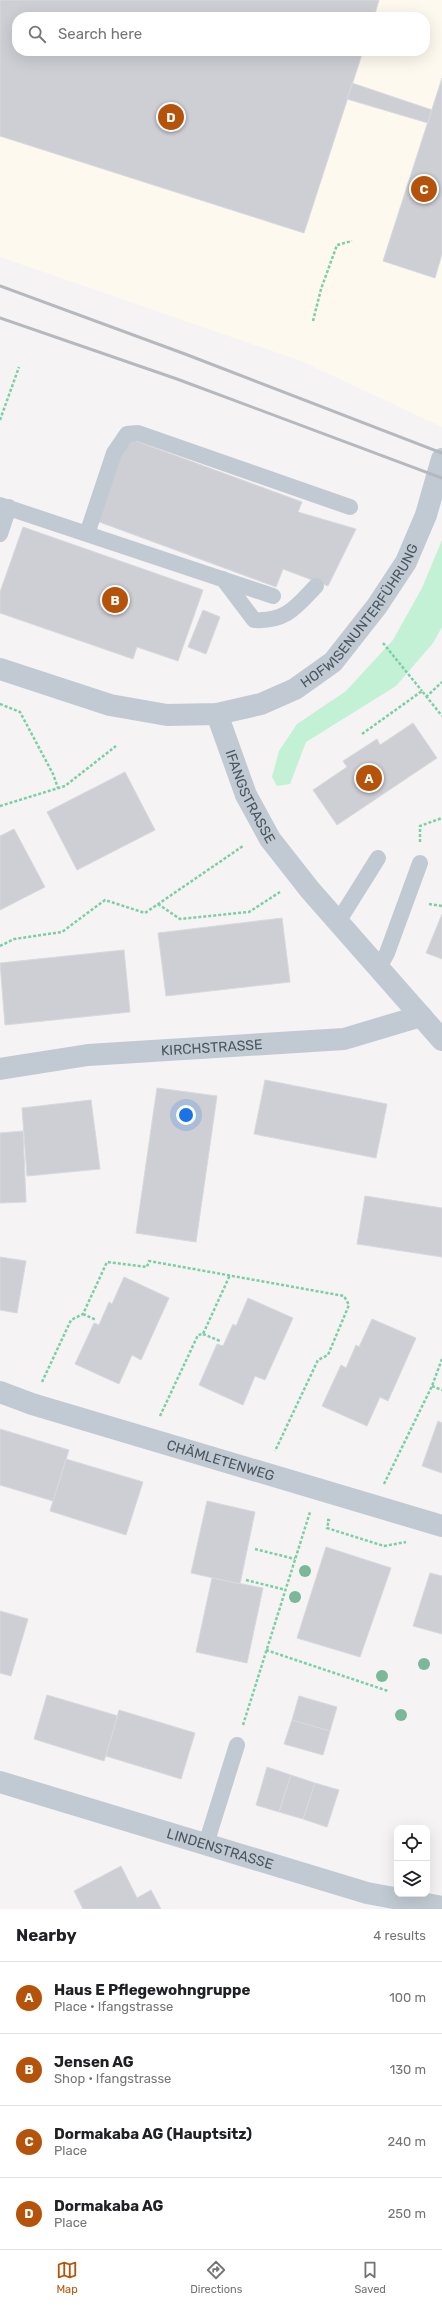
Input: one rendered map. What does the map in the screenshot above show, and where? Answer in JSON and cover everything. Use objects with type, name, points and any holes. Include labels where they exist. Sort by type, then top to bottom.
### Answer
[{"type":"street","name":"HOFWISENUNTERFÜHRUNG","points":[[217,714],[262,704],[295,689],[333,662],[377,606],[406,562],[426,515],[442,459]]},
{"type":"street","points":[[0,669],[110,705],[167,715],[217,714]]},
{"type":"street","name":"IFANGSTRASSE","points":[[217,714],[246,795],[270,839],[338,922],[442,1040]]},
{"type":"street","name":"KIRCHSTRASSE","points":[[0,1069],[88,1055],[344,1039],[421,1016]]},
{"type":"street","name":"CHÄMLETENWEG","points":[[0,1392],[32,1404],[373,1504],[442,1526]]},
{"type":"street","name":"LINDENSTRASSE","points":[[0,1782],[367,1893],[442,1907]]},
{"type":"lane","points":[[87,534],[114,453],[127,434],[138,433],[350,507]]},
{"type":"lane","points":[[0,534],[5,506],[273,596]]},
{"type":"lane","points":[[223,579],[254,620],[265,621],[290,613],[316,586]]},
{"type":"lane","points":[[338,922],[378,858]]},
{"type":"lane","points":[[378,968],[387,952],[420,862]]},
{"type":"lane","points":[[206,1844],[237,1745]]},
{"type":"path","points":[[313,322],[322,289],[337,245],[352,241]]},
{"type":"path","points":[[0,420],[19,367]]},
{"type":"path","points":[[383,643],[442,716]]},
{"type":"path","points":[[426,697],[442,682]]},
{"type":"path","points":[[362,734],[422,691]]},
{"type":"path","points":[[0,704],[20,712],[53,774],[58,788]]},
{"type":"path","points":[[0,806],[65,786],[116,746]]},
{"type":"path","points":[[420,862],[420,826],[442,818]]},
{"type":"path","points":[[0,946],[14,939],[62,932],[105,900],[145,913],[243,846]]},
{"type":"path","points":[[158,904],[180,920],[249,912],[282,891]]},
{"type":"path","points":[[427,910],[430,903],[442,906]]},
{"type":"path","points":[[32,1404],[71,1320],[83,1314],[107,1262],[147,1267],[150,1261],[344,1296],[348,1305],[328,1355],[318,1360],[265,1473]]},
{"type":"path","points":[[149,1439],[198,1336],[203,1334],[230,1275]]},
{"type":"path","points":[[83,1314],[96,1320]]},
{"type":"path","points":[[203,1334],[220,1341]]},
{"type":"path","points":[[373,1504],[432,1386],[442,1359]]},
{"type":"path","points":[[432,1386],[442,1390]]},
{"type":"path","points":[[247,1712],[318,1489]]},
{"type":"path","points":[[309,1515],[316,1517]]},
{"type":"path","points":[[323,1518],[330,1520],[327,1528],[384,1546],[408,1542]]},
{"type":"path","points":[[255,1549],[295,1559]]},
{"type":"path","points":[[246,1580],[286,1590]]},
{"type":"path","points":[[266,1650],[388,1691]]},
{"type":"shaded area","points":[[0,0],[442,0],[442,427],[301,361],[0,257]]},
{"type":"green space","points":[[442,540],[442,627],[433,643],[396,686],[306,742],[290,784],[277,786],[272,777],[279,751],[297,724],[346,691],[393,640],[422,588]]},
{"type":"building","points":[[0,0],[379,0],[375,12],[12,12],[12,56],[361,56],[304,233],[0,136]]},
{"type":"building","points":[[442,78],[442,254],[435,278],[383,261]]},
{"type":"building","points":[[352,83],[432,110],[428,123],[347,99]]},
{"type":"building","points":[[125,437],[302,502],[298,512],[356,529],[328,586],[283,569],[276,587],[94,520]]},
{"type":"building","points":[[23,527],[203,590],[178,661],[137,647],[133,659],[0,613],[0,592]]},
{"type":"building","points":[[203,610],[220,617],[206,654],[188,647]]},
{"type":"building","points":[[413,723],[437,758],[337,825],[313,790],[347,767],[343,761],[377,739],[380,745]]},
{"type":"building","points":[[125,772],[155,830],[77,870],[47,812]]},
{"type":"building","points":[[14,829],[45,887],[0,910],[0,836]]},
{"type":"building","points":[[442,914],[442,959],[426,953]]},
{"type":"building","points":[[282,918],[290,982],[166,996],[158,933]]},
{"type":"building","points":[[124,950],[130,1012],[5,1025],[0,963]]},
{"type":"building","points":[[265,1080],[387,1104],[376,1158],[254,1134]]},
{"type":"building","points":[[157,1088],[217,1096],[196,1242],[136,1233]]},
{"type":"building","points":[[91,1100],[100,1169],[27,1176],[22,1108]]},
{"type":"building","points":[[23,1131],[26,1202],[0,1203],[0,1133]]},
{"type":"building","points":[[365,1196],[442,1208],[442,1257],[357,1244]]},
{"type":"building","points":[[0,1257],[26,1261],[17,1313],[0,1310]]},
{"type":"building","points":[[124,1277],[169,1298],[141,1360],[132,1355],[119,1384],[75,1364],[94,1323],[99,1325],[109,1302],[112,1304]]},
{"type":"building","points":[[248,1298],[293,1318],[265,1380],[255,1376],[243,1405],[199,1385],[217,1344],[223,1346],[233,1324],[236,1326]]},
{"type":"building","points":[[372,1319],[416,1338],[388,1401],[380,1397],[367,1426],[322,1406],[341,1365],[346,1368],[356,1345],[359,1347]]},
{"type":"building","points":[[438,1421],[442,1423],[442,1473],[422,1466]]},
{"type":"building","points":[[0,1429],[69,1450],[53,1501],[0,1485]]},
{"type":"building","points":[[66,1459],[143,1482],[126,1535],[50,1511]]},
{"type":"building","points":[[207,1501],[255,1512],[240,1584],[191,1573]]},
{"type":"building","points":[[326,1547],[391,1568],[360,1657],[297,1638]]},
{"type":"building","points":[[430,1573],[442,1576],[442,1634],[413,1626]]},
{"type":"building","points":[[212,1578],[263,1588],[247,1663],[196,1652]]},
{"type":"building","points":[[0,1611],[28,1619],[11,1676],[0,1673]]},
{"type":"building","points":[[47,1695],[118,1716],[104,1761],[34,1739]]},
{"type":"building","points":[[299,1696],[337,1707],[330,1731],[292,1720]]},
{"type":"building","points":[[119,1710],[195,1733],[181,1779],[106,1756]]},
{"type":"building","points":[[292,1720],[330,1731],[323,1755],[284,1744]]},
{"type":"building","points":[[267,1767],[291,1775],[279,1812],[256,1805]]},
{"type":"building","points":[[291,1775],[315,1783],[303,1819],[279,1812]]},
{"type":"building","points":[[315,1783],[339,1790],[327,1827],[303,1819]]},
{"type":"building","points":[[121,1866],[137,1898],[151,1890],[161,1909],[83,1909],[74,1891]]},
{"type":"railway","points":[[0,286],[185,354],[442,453]]},
{"type":"railway","points":[[0,318],[177,379],[442,478]]},
{"type":"place","name":"Dormakaba AG","points":[[171,117]]},
{"type":"place","name":"Dormakaba AG (Hauptsitz)","points":[[424,189]]},
{"type":"place","name":"Jensen AG","points":[[115,600]]},
{"type":"place","name":"Haus E Pflegewohngruppe","points":[[369,778]]}]
